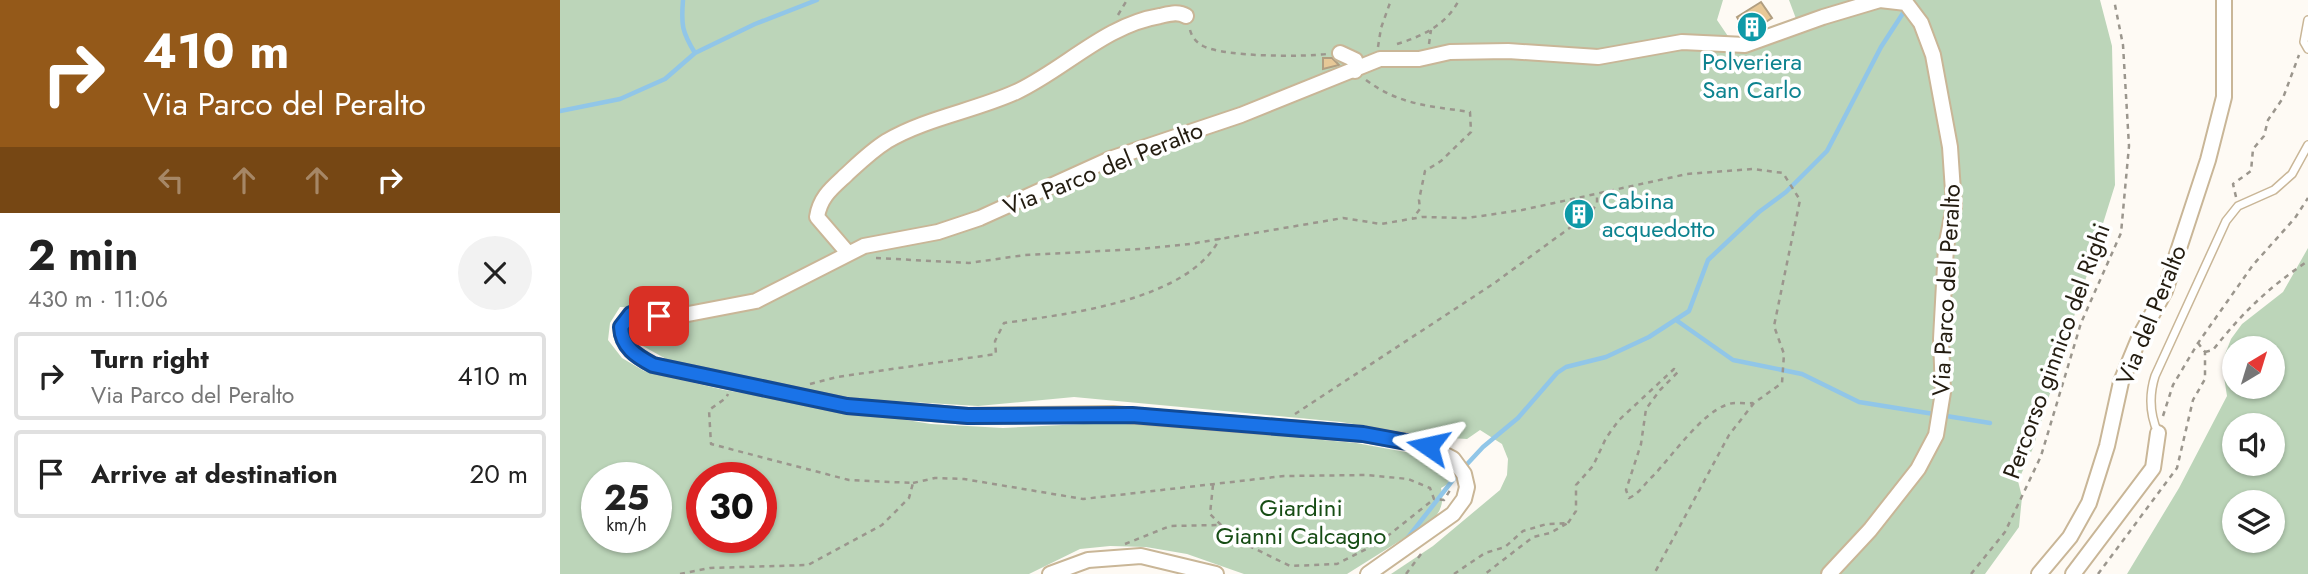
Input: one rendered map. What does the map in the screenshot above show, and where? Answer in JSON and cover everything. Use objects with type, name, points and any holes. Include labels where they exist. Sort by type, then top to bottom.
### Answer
[{"type":"street","name":"Via Parco del Peralto","points":[[1464,474],[1452,459],[1428,446],[1363,434],[1113,414],[968,416],[847,406],[653,365],[635,355],[625,343],[621,327],[631,314],[683,315],[756,301],[864,246],[938,232],[981,218],[1110,159],[1241,115],[1380,59],[1419,59],[1450,52],[1508,51],[1598,57],[1682,42],[1745,45],[1880,0],[1906,3],[1921,23],[1933,55],[1950,147],[1954,206],[1946,247],[1941,339],[1943,392],[1936,435],[1918,469],[1870,530],[1829,574]]},
{"type":"street","name":"Via del Peralto","points":[[2039,574],[2070,537],[2089,503],[2107,446],[2122,382],[2140,337],[2165,291],[2208,160],[2224,97],[2224,0]]},
{"type":"street","points":[[848,253],[817,217],[819,204],[828,192],[871,152],[890,139],[943,117],[971,117],[1109,34],[1141,19],[1174,13],[1186,16]]},
{"type":"street","points":[[1340,53],[1355,60],[1355,71]]},
{"type":"street","points":[[2073,574],[2153,468],[2158,433]]},
{"type":"street","points":[[1368,574],[1453,514],[1464,499],[1467,486],[1464,474]]},
{"type":"street","points":[[1049,574],[1088,560],[1141,556],[1216,574]]},
{"type":"lane","points":[[2306,46],[2308,20]]},
{"type":"lane","points":[[2158,433],[2151,407],[2154,376],[2220,230],[2243,203],[2274,190],[2292,174],[2308,145]]},
{"type":"path","points":[[1378,50],[1381,28],[1391,0]]},
{"type":"path","points":[[1431,30],[1452,13],[1459,0]]},
{"type":"path","name":"Percorso ginnico del Righi","points":[[1971,574],[2004,532],[2041,456],[2081,323],[2121,233],[2129,146],[2123,45],[2114,0]]},
{"type":"path","points":[[1186,16],[1192,37],[1207,48],[1266,55],[1308,56],[1340,53]]},
{"type":"path","points":[[2243,203],[2239,202],[2234,193],[2233,184],[2250,171],[2253,149],[2264,136],[2268,120],[2283,98],[2306,46]]},
{"type":"path","points":[[1355,71],[1383,93],[1403,100],[1470,112],[1471,132],[1441,162],[1425,171],[1419,200],[1420,209],[1413,218]]},
{"type":"path","points":[[873,258],[969,263],[1026,255],[1153,248],[1343,218],[1381,224],[1413,218],[1467,218],[1522,210],[1687,173],[1753,169],[1783,173],[1800,200],[1774,326],[1784,354],[1782,383],[1755,403],[1729,435],[1654,574]]},
{"type":"path","points":[[1275,427],[1493,284],[1590,213],[1597,204],[1597,194]]},
{"type":"path","points":[[2158,433],[2173,386],[2198,342],[2253,265],[2295,218],[2308,198]]},
{"type":"path","points":[[804,386],[837,377],[996,354],[995,341],[1004,323],[1088,311],[1145,294],[1192,272],[1216,247],[1220,238]]},
{"type":"path","points":[[2205,352],[2213,350],[2238,318],[2274,284],[2308,261]]},
{"type":"path","points":[[1485,574],[1533,537],[1550,533],[1568,523],[1576,511],[1577,485],[1593,466],[1606,438],[1619,420],[1674,369],[1678,372],[1660,390],[1643,416],[1641,444],[1626,489],[1629,498],[1636,495],[1662,468],[1694,428],[1723,406],[1734,402],[1755,403]]},
{"type":"path","points":[[732,382],[726,398],[709,410],[711,444],[849,480],[913,484],[935,478],[964,480],[1083,499],[1127,496],[1161,489],[1261,478],[1368,475],[1408,479],[1430,488],[1434,499]]},
{"type":"path","points":[[1213,485],[1210,514],[1235,539],[1290,566],[1337,564],[1380,542],[1434,499],[1444,500],[1464,474]]},
{"type":"path","points":[[680,574],[710,568],[808,565],[882,526],[909,498],[913,484]]},
{"type":"path","points":[[1454,574],[1485,553],[1505,547],[1523,531],[1547,524],[1568,523]]},
{"type":"path","points":[[1128,542],[1170,526],[1221,525]]},
{"type":"green space","name":"Giardini Gianni Calcagno","points":[[560,0],[1723,0],[1717,20],[1738,51],[1801,32],[1789,0],[2100,0],[2112,46],[2115,185],[2033,448],[2018,481],[2022,497],[2019,527],[1985,574],[1391,574],[1433,546],[1500,490],[1507,475],[1508,459],[1502,444],[1480,430],[1467,439],[1434,437],[1341,422],[1074,397],[978,406],[845,398],[668,360],[641,345],[633,332],[642,308],[620,307],[610,323],[608,340],[622,358],[644,371],[724,390],[931,424],[1003,428],[1125,422],[1356,443],[1433,457],[1447,467],[1451,475],[1448,484],[1441,488],[1442,505],[1433,520],[1347,574],[1244,574],[1187,554],[1146,547],[1110,546],[1080,549],[1029,574],[560,574]]},
{"type":"green space","points":[[2308,248],[2308,574],[2127,574],[2179,488],[2225,399],[2286,399],[2286,336],[2233,336],[2242,324],[2283,292]]},
{"type":"building","name":"Polveriera San Carlo","points":[[1761,2],[1772,18],[1747,34],[1737,17]]},
{"type":"building","points":[[1323,58],[1332,58],[1339,65],[1323,69]]},
{"type":"waterway","points":[[683,0],[683,28],[695,53]]},
{"type":"waterway","points":[[560,111],[620,99],[665,79],[695,53],[755,24],[817,0]]},
{"type":"waterway","points":[[1406,540],[1456,476],[1483,447],[1518,418],[1557,373],[1566,367],[1606,357],[1649,337],[1689,311],[1708,260],[1759,212],[1786,192],[1827,151],[1881,47],[1907,7]]},
{"type":"waterway","points":[[1676,320],[1733,360],[1802,374],[1859,402],[1990,423]]},
{"type":"place","name":"Polveriera San Carlo","points":[[1752,27]]},
{"type":"place","name":"Cabina acquedotto","points":[[1579,214]]},
{"type":"route","points":[[659,316],[631,314],[621,327],[625,343],[635,355],[653,365],[847,406],[968,416],[1132,415],[1363,434],[1428,446]]}]
